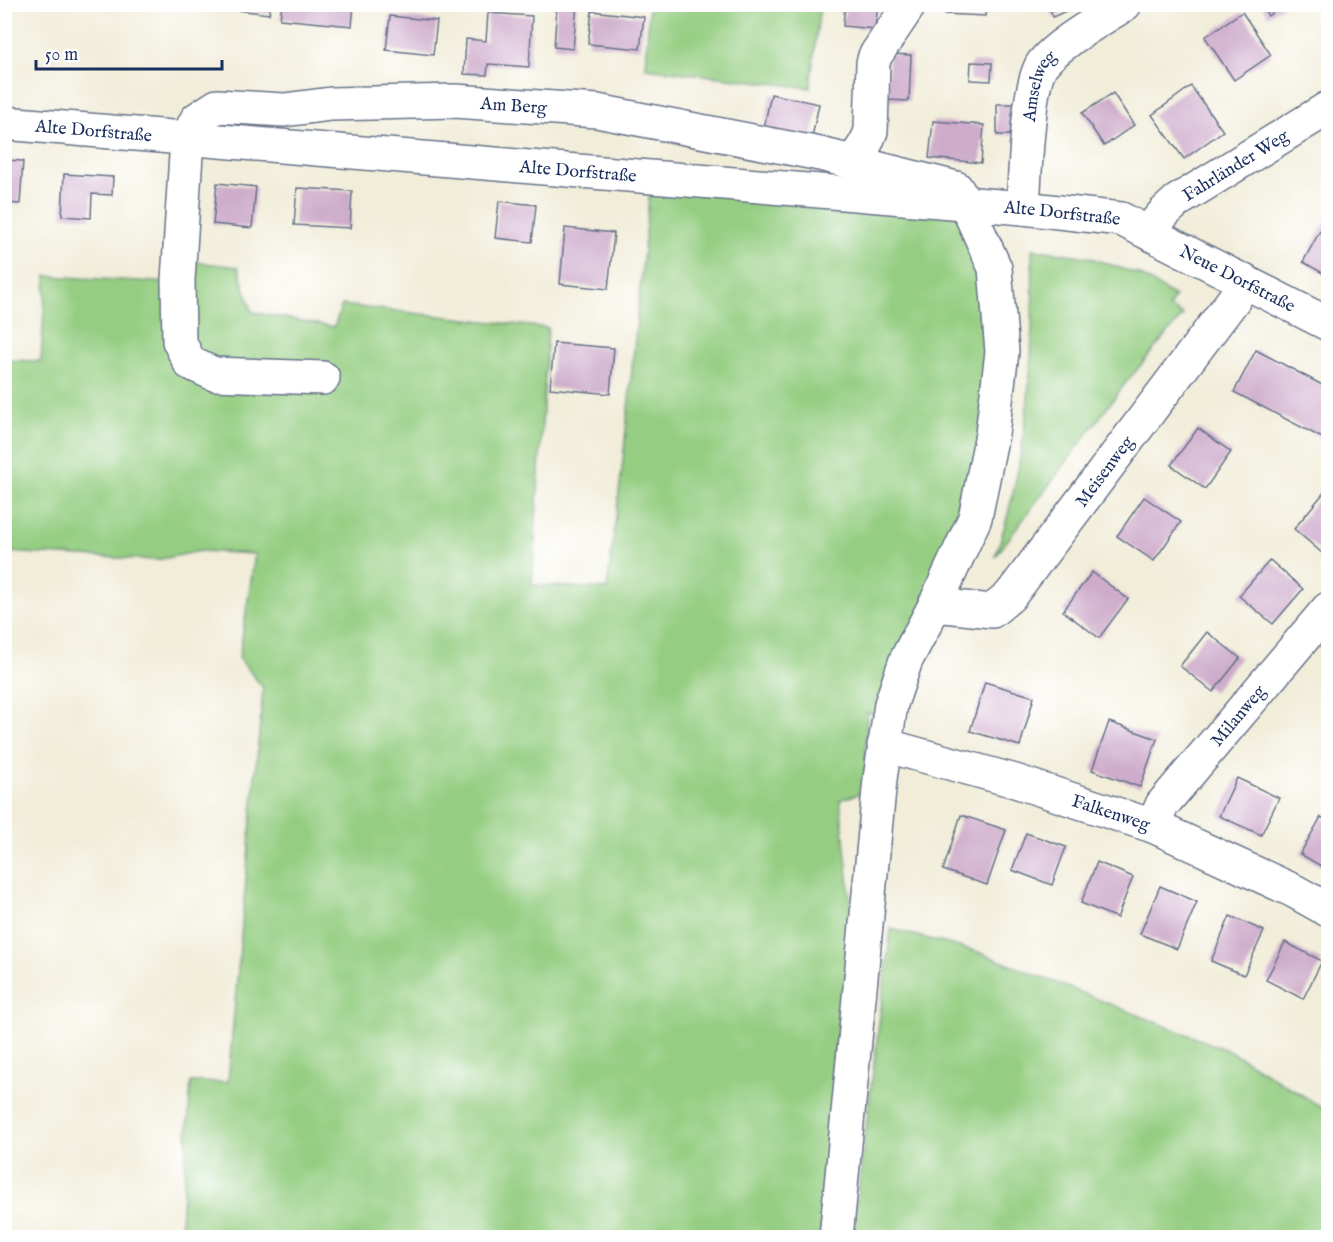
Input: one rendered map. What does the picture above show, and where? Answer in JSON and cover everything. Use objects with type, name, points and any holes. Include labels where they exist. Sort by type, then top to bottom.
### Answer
[{"type":"street","points":[[853,162],[871,131],[875,56],[910,4]]},
{"type":"street","name":"Amselweg","points":[[1023,208],[1032,95],[1042,64],[1063,46],[1125,4]]},
{"type":"street","name":"Am Berg","points":[[187,139],[196,119],[217,106],[284,110],[331,104],[440,101],[597,111],[853,162],[956,188],[966,204]]},
{"type":"street","name":"Fahrländer Weg","points":[[1148,232],[1177,201],[1329,108]]},
{"type":"street","name":"Alte Dorfstraße","points":[[4,123],[1023,208],[1120,219],[1148,232]]},
{"type":"street","points":[[187,139],[178,280],[179,341],[190,363],[214,374],[323,378]]},
{"type":"street","points":[[836,1238],[884,745],[891,704],[906,660],[935,605],[975,518],[992,434],[1002,352],[996,268],[966,204]]},
{"type":"street","name":"Neue Dorfstraße","points":[[1148,232],[1329,324]]},
{"type":"street","name":"Meisenweg","points":[[935,605],[992,611],[1010,596],[1227,309],[1244,280]]},
{"type":"street","name":"Milanweg","points":[[1153,826],[1162,805],[1327,614]]},
{"type":"street","name":"Falkenweg","points":[[884,745],[1015,781],[1153,826],[1294,891],[1329,910]]},
{"type":"green space","points":[[649,4],[820,5],[810,88],[646,68]]},
{"type":"green space","points":[[650,187],[958,212],[990,269],[979,484],[881,717],[867,712],[864,792],[840,800],[853,923],[820,1237],[180,1237],[191,1082],[228,1082],[263,688],[239,658],[255,554],[200,551],[157,560],[5,552],[4,360],[41,361],[46,276],[174,283],[188,261],[238,267],[252,312],[334,327],[342,305],[548,328],[532,585],[607,589],[623,460]]},
{"type":"green space","points":[[1032,249],[1088,257],[1140,275],[1175,297],[1169,307],[1183,315],[1124,385],[995,557],[1016,482],[1027,405],[1031,366]]},
{"type":"green space","points":[[891,929],[978,952],[1232,1052],[1328,1111],[1328,1237],[852,1238]]},
{"type":"building","points":[[239,4],[271,4],[269,14],[238,10]]},
{"type":"building","points":[[282,4],[354,4],[352,26],[280,19]]},
{"type":"building","points":[[557,4],[577,4],[573,49],[554,47]]},
{"type":"building","points":[[845,4],[878,4],[875,29],[843,26]]},
{"type":"building","points":[[943,4],[986,4],[985,16],[943,14]]},
{"type":"building","points":[[1048,4],[1081,4],[1053,17]]},
{"type":"building","points":[[1261,4],[1285,4],[1268,16]]},
{"type":"building","points":[[592,11],[644,17],[640,49],[588,44]]},
{"type":"building","points":[[1242,12],[1271,55],[1234,80],[1205,37]]},
{"type":"building","points":[[488,13],[532,16],[529,67],[488,64],[487,75],[464,74],[466,39],[486,41]]},
{"type":"building","points":[[390,16],[437,21],[433,55],[386,50]]},
{"type":"building","points":[[889,54],[911,55],[909,101],[887,100]]},
{"type":"building","points":[[971,62],[992,63],[991,81],[970,80]]},
{"type":"building","points":[[1191,86],[1223,131],[1184,159],[1152,115]]},
{"type":"building","points":[[1113,93],[1134,125],[1104,146],[1082,113]]},
{"type":"building","points":[[771,94],[819,104],[811,142],[763,132]]},
{"type":"building","points":[[997,104],[1018,104],[1018,135],[997,135]]},
{"type":"building","points":[[933,121],[984,125],[981,163],[929,158]]},
{"type":"building","points":[[4,160],[23,161],[20,204],[4,203]]},
{"type":"building","points":[[64,174],[113,177],[112,195],[92,194],[91,218],[62,216]]},
{"type":"building","points":[[217,183],[256,187],[252,228],[213,224]]},
{"type":"building","points":[[297,188],[352,191],[350,228],[294,225]]},
{"type":"building","points":[[499,201],[536,205],[532,242],[495,238]]},
{"type":"building","points":[[1326,220],[1328,221],[1328,276],[1303,262]]},
{"type":"building","points":[[565,228],[614,233],[608,289],[560,284]]},
{"type":"building","points":[[554,343],[614,348],[610,394],[550,388]]},
{"type":"building","points":[[1256,350],[1328,388],[1328,441],[1234,392]]},
{"type":"building","points":[[1198,428],[1231,452],[1205,489],[1171,465]]},
{"type":"building","points":[[1326,490],[1328,493],[1328,558],[1294,529]]},
{"type":"building","points":[[1144,497],[1181,522],[1154,561],[1117,536]]},
{"type":"building","points":[[1270,560],[1303,589],[1273,624],[1239,596]]},
{"type":"building","points":[[1092,572],[1128,599],[1099,638],[1063,611]]},
{"type":"building","points":[[1207,632],[1240,658],[1213,692],[1180,666]]},
{"type":"building","points":[[985,682],[1034,697],[1020,746],[970,731]]},
{"type":"building","points":[[1109,722],[1157,739],[1140,787],[1092,770]]},
{"type":"building","points":[[1237,778],[1279,798],[1261,835],[1219,816]]},
{"type":"building","points":[[961,815],[1006,830],[987,885],[943,870]]},
{"type":"building","points":[[1321,817],[1328,821],[1328,870],[1300,854]]},
{"type":"building","points":[[1026,833],[1066,847],[1052,885],[1012,870]]},
{"type":"building","points":[[1097,862],[1133,877],[1117,918],[1081,903]]},
{"type":"building","points":[[1160,886],[1197,902],[1177,949],[1140,934]]},
{"type":"building","points":[[1230,916],[1264,931],[1244,975],[1211,961]]},
{"type":"building","points":[[1285,942],[1322,961],[1303,999],[1266,980]]}]
